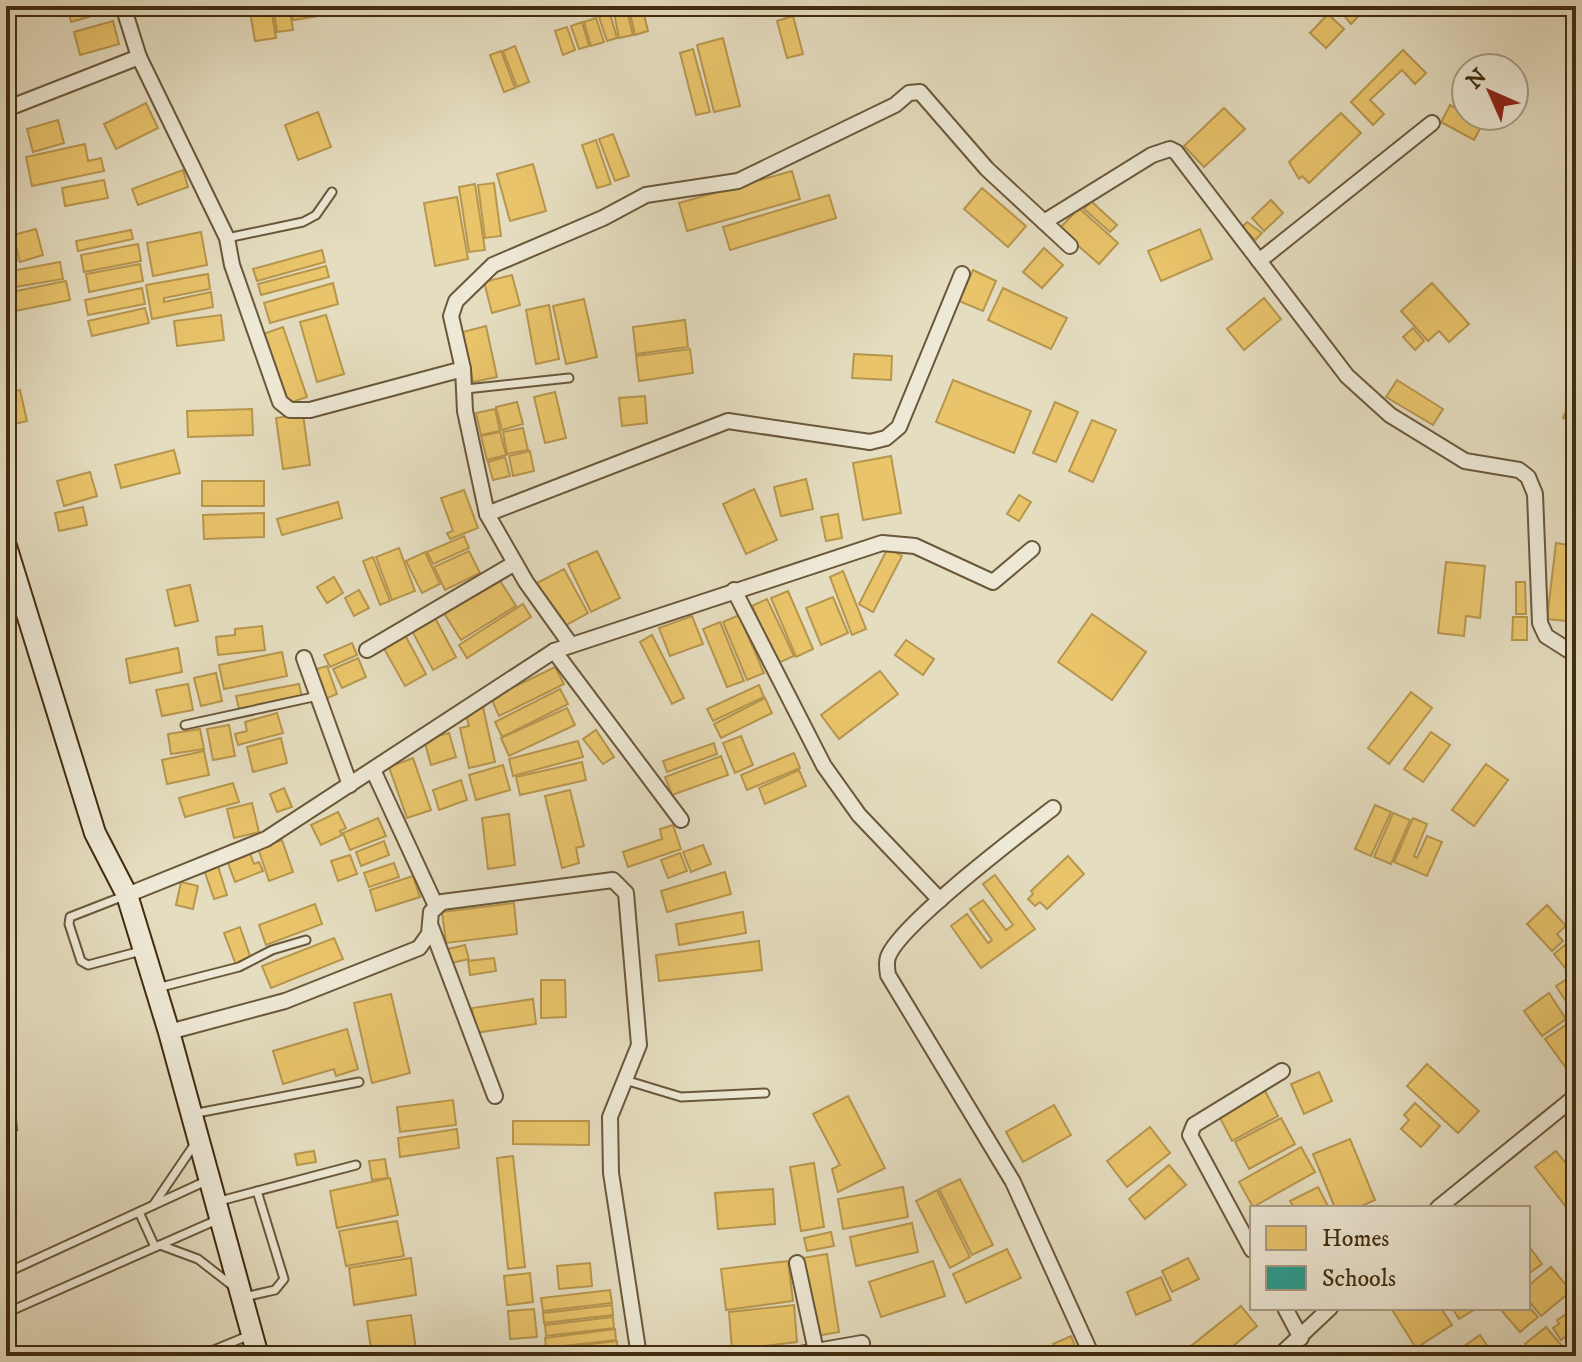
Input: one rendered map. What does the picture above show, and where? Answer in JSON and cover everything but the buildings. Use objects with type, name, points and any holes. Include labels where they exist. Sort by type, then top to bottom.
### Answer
[{"type":"street","points":[[123,6],[139,57],[227,238],[232,265],[280,402],[290,410],[310,410],[463,369]]},
{"type":"street","points":[[6,109],[139,57]]},
{"type":"street","points":[[571,645],[515,563],[487,514],[465,411],[466,389],[451,316],[456,301],[493,265],[603,218],[646,195],[738,181],[895,105],[909,93],[920,92],[987,169],[1070,246]]},
{"type":"street","points":[[1259,261],[1432,123]]},
{"type":"street","points":[[1044,222],[1152,155],[1170,149],[1181,158],[1347,376],[1390,415],[1465,461],[1519,470],[1528,477],[1535,494],[1540,623],[1546,636],[1576,655]]},
{"type":"street","points":[[487,514],[728,421],[870,442],[886,438],[899,427],[962,274]]},
{"type":"street","points":[[127,895],[266,839],[554,651],[882,543],[915,546],[993,582],[1032,549]]},
{"type":"street","points":[[6,546],[95,833],[127,895],[169,1032],[258,1356]]},
{"type":"street","points":[[367,650],[515,563]]},
{"type":"street","points":[[734,590],[824,766],[859,815],[940,900]]},
{"type":"street","points":[[554,651],[681,820]]},
{"type":"street","points":[[304,658],[350,785]]},
{"type":"street","points":[[169,1032],[285,1001],[419,948],[429,934],[436,906],[373,770]]},
{"type":"street","points":[[1053,808],[940,900],[892,950],[888,958],[888,975],[1013,1182],[1092,1356]]},
{"type":"street","points":[[436,906],[452,899],[613,880],[626,893],[639,1045],[610,1117],[611,1173],[639,1356]]},
{"type":"street","points":[[430,924],[495,1096]]},
{"type":"street","points":[[1250,1246],[1190,1135],[1194,1125],[1282,1071]]},
{"type":"street","points":[[1440,1206],[1576,1096]]},
{"type":"street","points":[[797,1263],[816,1351]]},
{"type":"street","points":[[1286,1310],[1301,1338]]},
{"type":"street","points":[[1279,1356],[1328,1310]]},
{"type":"street","points":[[788,1356],[862,1343]]},
{"type":"lane","points":[[227,238],[303,222],[316,215],[332,192]]},
{"type":"lane","points":[[466,389],[569,378]]},
{"type":"lane","points":[[185,725],[318,696]]},
{"type":"lane","points":[[127,895],[70,917],[69,924],[81,961],[88,965],[144,950]]},
{"type":"lane","points":[[155,989],[239,967],[272,950],[306,940]]},
{"type":"lane","points":[[625,1080],[681,1097],[765,1093]]},
{"type":"lane","points":[[190,1115],[359,1082]]},
{"type":"lane","points":[[153,1205],[172,1183],[197,1139]]},
{"type":"lane","points":[[6,1313],[158,1246],[257,1191],[356,1165]]},
{"type":"lane","points":[[6,1273],[208,1180]]},
{"type":"lane","points":[[139,1212],[158,1246],[198,1259],[241,1294],[275,1290],[284,1279],[257,1191]]},
{"type":"lane","points":[[199,1356],[252,1334]]},
{"type":"lane","points":[[357,1356],[368,1354]]}]
